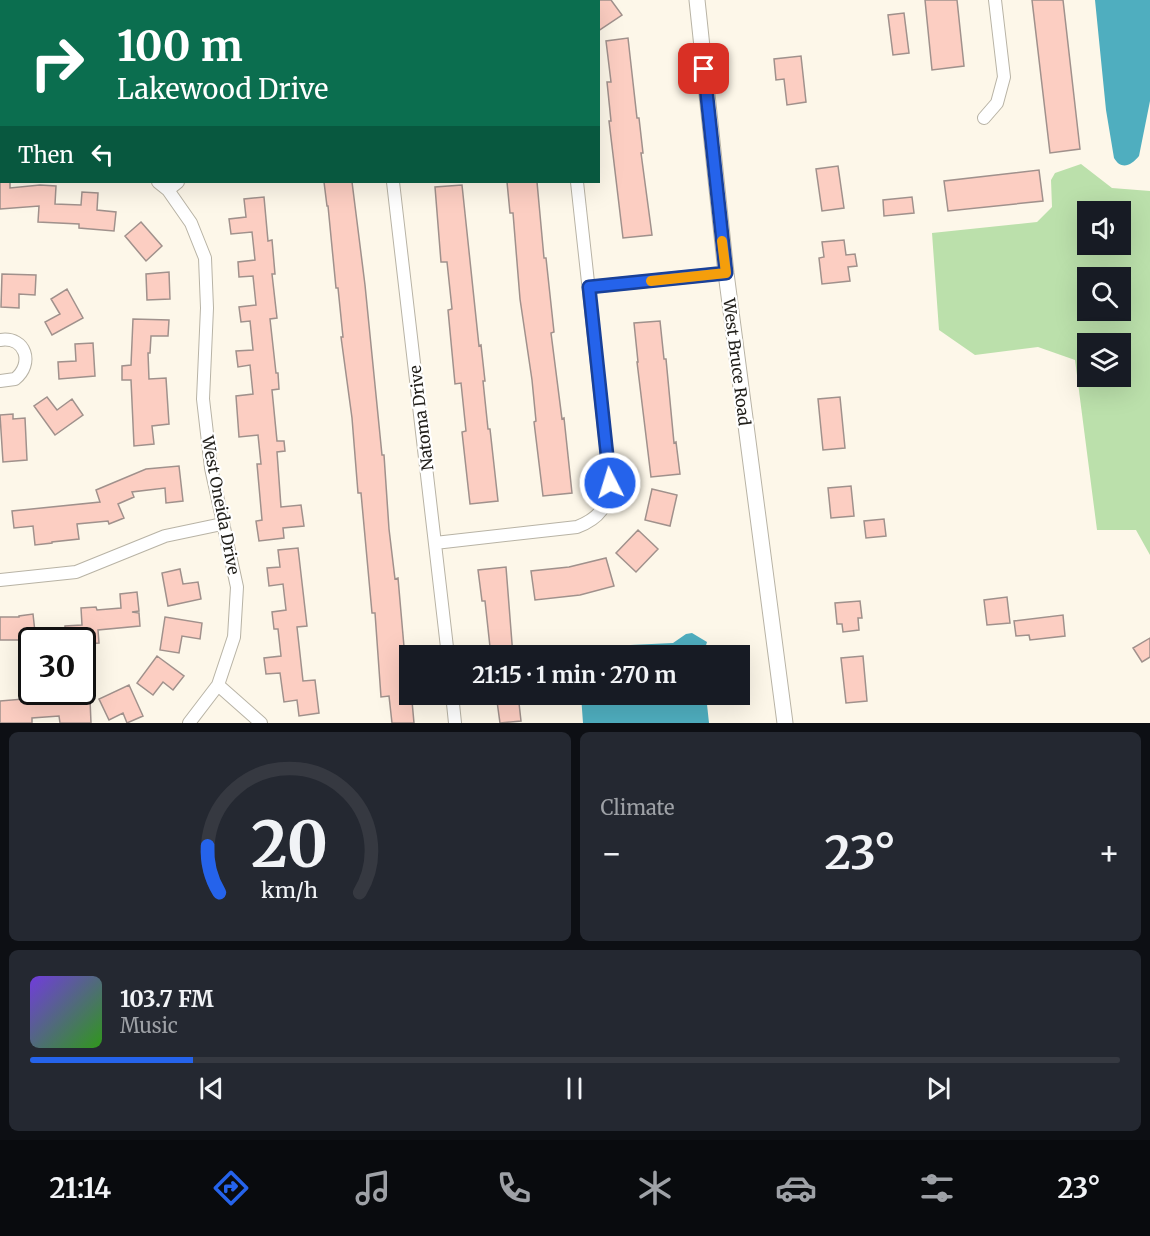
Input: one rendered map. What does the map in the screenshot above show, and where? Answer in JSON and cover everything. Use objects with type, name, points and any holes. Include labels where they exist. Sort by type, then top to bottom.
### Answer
[{"type":"street","name":"West Bruce Road","points":[[697,0],[726,273],[785,723]]},
{"type":"street","points":[[984,118],[997,103],[1004,77],[995,0]]},
{"type":"street","name":"Natoma Drive","points":[[393,183],[447,645]]},
{"type":"street","points":[[435,543],[577,527],[590,522],[605,506],[610,483],[577,183]]},
{"type":"street","name":"West Oneida Drive","points":[[173,186],[205,258],[207,308],[203,399],[211,468],[237,587],[234,638],[218,685],[191,722]]},
{"type":"street","points":[[589,287],[726,273]]},
{"type":"street","points":[[0,340],[11,340],[17,343],[22,348],[26,362],[24,369],[15,379],[0,381]]},
{"type":"street","points":[[0,580],[76,572],[165,536],[222,524]]},
{"type":"street","points":[[218,685],[261,723]]},
{"type":"street","points":[[453,705],[455,723]]},
{"type":"green space","points":[[1081,164],[1112,188],[1150,191],[1150,555],[1136,530],[1097,530],[1078,387],[1131,387],[1131,333],[1077,333],[1077,375],[1075,360],[1038,347],[975,355],[939,330],[932,233],[1037,222],[1052,207],[1051,180],[1055,173]]},
{"type":"water","points":[[1095,0],[1150,0],[1150,101],[1139,156],[1126,165],[1120,164],[1114,158],[1106,110]]},
{"type":"water","points":[[692,633],[707,642],[706,645],[630,645],[673,643],[686,634]]},
{"type":"water","points":[[582,705],[707,705],[709,723],[583,723]]},
{"type":"building","points":[[600,0],[611,0],[622,15],[600,30]]},
{"type":"building","points":[[925,0],[957,0],[964,66],[932,70]]},
{"type":"building","points":[[1032,0],[1063,0],[1080,149],[1050,153]]},
{"type":"building","points":[[904,13],[909,53],[893,55],[888,15]]},
{"type":"building","points":[[628,38],[652,235],[623,238],[609,121],[611,121],[607,82],[611,82],[606,41]]},
{"type":"building","points":[[801,56],[806,102],[787,105],[784,79],[776,80],[774,59]]},
{"type":"building","points":[[838,166],[844,208],[822,211],[816,169]]},
{"type":"building","points":[[1039,170],[1043,201],[948,211],[944,181]]},
{"type":"building","points":[[0,183],[10,183],[10,188],[56,186],[55,204],[81,205],[82,192],[98,193],[97,210],[116,212],[114,231],[79,228],[79,224],[38,222],[39,206],[0,209]]},
{"type":"building","points":[[324,183],[352,183],[382,455],[384,455],[389,529],[395,579],[398,578],[404,645],[399,645],[399,705],[412,705],[414,723],[392,723],[389,696],[381,697],[375,613],[372,613],[361,493],[358,493],[352,418],[341,337],[343,337]]},
{"type":"building","points":[[507,183],[537,183],[554,332],[551,333],[562,419],[564,418],[572,493],[543,496],[534,422],[536,421],[532,380],[520,299],[513,213],[510,213]]},
{"type":"building","points":[[462,185],[498,501],[470,504],[462,432],[466,431],[461,383],[455,384],[448,310],[452,309],[447,262],[441,262],[435,187]]},
{"type":"building","points":[[264,197],[268,241],[272,240],[275,274],[272,274],[277,318],[270,319],[279,389],[272,390],[277,441],[284,441],[285,451],[277,452],[281,507],[301,505],[304,526],[283,528],[284,538],[259,541],[256,521],[262,520],[257,464],[261,464],[258,435],[239,437],[236,396],[253,394],[250,365],[238,367],[236,351],[253,350],[250,321],[241,322],[239,307],[256,305],[253,276],[239,277],[238,262],[255,260],[252,232],[231,234],[229,219],[246,217],[244,199]]},
{"type":"building","points":[[912,197],[914,213],[884,216],[883,200]]},
{"type":"building","points":[[141,222],[162,246],[146,261],[125,236]]},
{"type":"building","points":[[844,240],[846,255],[855,254],[857,266],[848,267],[850,281],[822,284],[819,258],[824,257],[822,242]]},
{"type":"building","points":[[169,272],[170,299],[147,300],[146,274]]},
{"type":"building","points":[[2,274],[36,275],[35,295],[19,294],[19,308],[1,307]]},
{"type":"building","points":[[67,289],[83,318],[52,335],[45,322],[60,314],[51,299]]},
{"type":"building","points":[[133,319],[169,320],[168,336],[151,336],[150,353],[148,353],[149,379],[166,378],[169,424],[152,426],[154,444],[134,446],[131,380],[122,380],[122,366],[131,365]]},
{"type":"building","points":[[660,321],[674,443],[676,442],[680,474],[651,477],[634,323]]},
{"type":"building","points":[[93,343],[95,376],[59,379],[58,362],[76,361],[75,344]]},
{"type":"building","points":[[47,397],[57,410],[72,399],[83,415],[55,435],[34,406]]},
{"type":"building","points":[[840,397],[845,448],[823,450],[818,399]]},
{"type":"building","points":[[13,414],[13,419],[25,418],[27,460],[3,462],[0,415]]},
{"type":"building","points":[[179,466],[183,501],[166,503],[165,488],[132,492],[134,497],[118,504],[124,518],[109,524],[108,521],[77,524],[79,539],[35,545],[33,526],[14,528],[12,511],[100,502],[96,490],[146,469]]},
{"type":"building","points":[[851,486],[854,516],[831,518],[828,488]]},
{"type":"building","points":[[652,489],[677,495],[670,526],[645,520]]},
{"type":"building","points":[[884,519],[886,536],[866,538],[864,521]]},
{"type":"building","points":[[638,530],[658,549],[636,572],[616,553]]},
{"type":"building","points":[[298,548],[307,626],[297,627],[303,681],[315,680],[319,713],[299,716],[297,700],[284,702],[280,673],[266,674],[264,658],[281,656],[278,629],[274,629],[272,612],[286,610],[283,584],[269,586],[267,568],[280,567],[278,550]]},
{"type":"building","points":[[606,558],[614,586],[580,595],[535,600],[531,571],[569,567]]},
{"type":"building","points":[[506,567],[512,645],[490,645],[485,601],[482,601],[478,570]]},
{"type":"building","points":[[180,569],[183,584],[198,582],[201,599],[168,606],[162,573]]},
{"type":"building","points":[[137,592],[139,611],[132,612],[139,613],[140,626],[98,630],[99,643],[96,643],[96,627],[65,627],[82,625],[81,608],[96,607],[97,610],[121,608],[120,594]]},
{"type":"building","points":[[1007,597],[1010,623],[987,625],[984,600]]},
{"type":"building","points":[[860,601],[862,618],[858,618],[859,630],[843,632],[842,624],[837,624],[835,603]]},
{"type":"building","points":[[33,614],[34,627],[18,627],[18,640],[0,640],[0,617]]},
{"type":"building","points":[[1063,615],[1065,636],[1030,640],[1029,635],[1016,636],[1014,621]]},
{"type":"building","points":[[165,617],[202,623],[200,639],[182,636],[179,653],[160,650]]},
{"type":"building","points":[[1150,638],[1150,657],[1142,662],[1133,648]]},
{"type":"building","points":[[157,656],[184,676],[173,690],[163,682],[153,695],[137,683]]},
{"type":"building","points":[[863,656],[867,701],[846,703],[841,658]]},
{"type":"building","points":[[129,685],[143,716],[127,723],[123,713],[109,720],[99,699]]},
{"type":"building","points":[[18,699],[18,705],[90,705],[91,723],[60,723],[59,716],[32,718],[32,723],[0,723],[0,701]]},
{"type":"building","points":[[498,705],[519,705],[521,721],[500,723]]},
{"type":"slow traffic","points":[[651,281],[726,273],[722,241]]},
{"type":"route","points":[[610,483],[589,287],[726,273],[704,69]]}]
